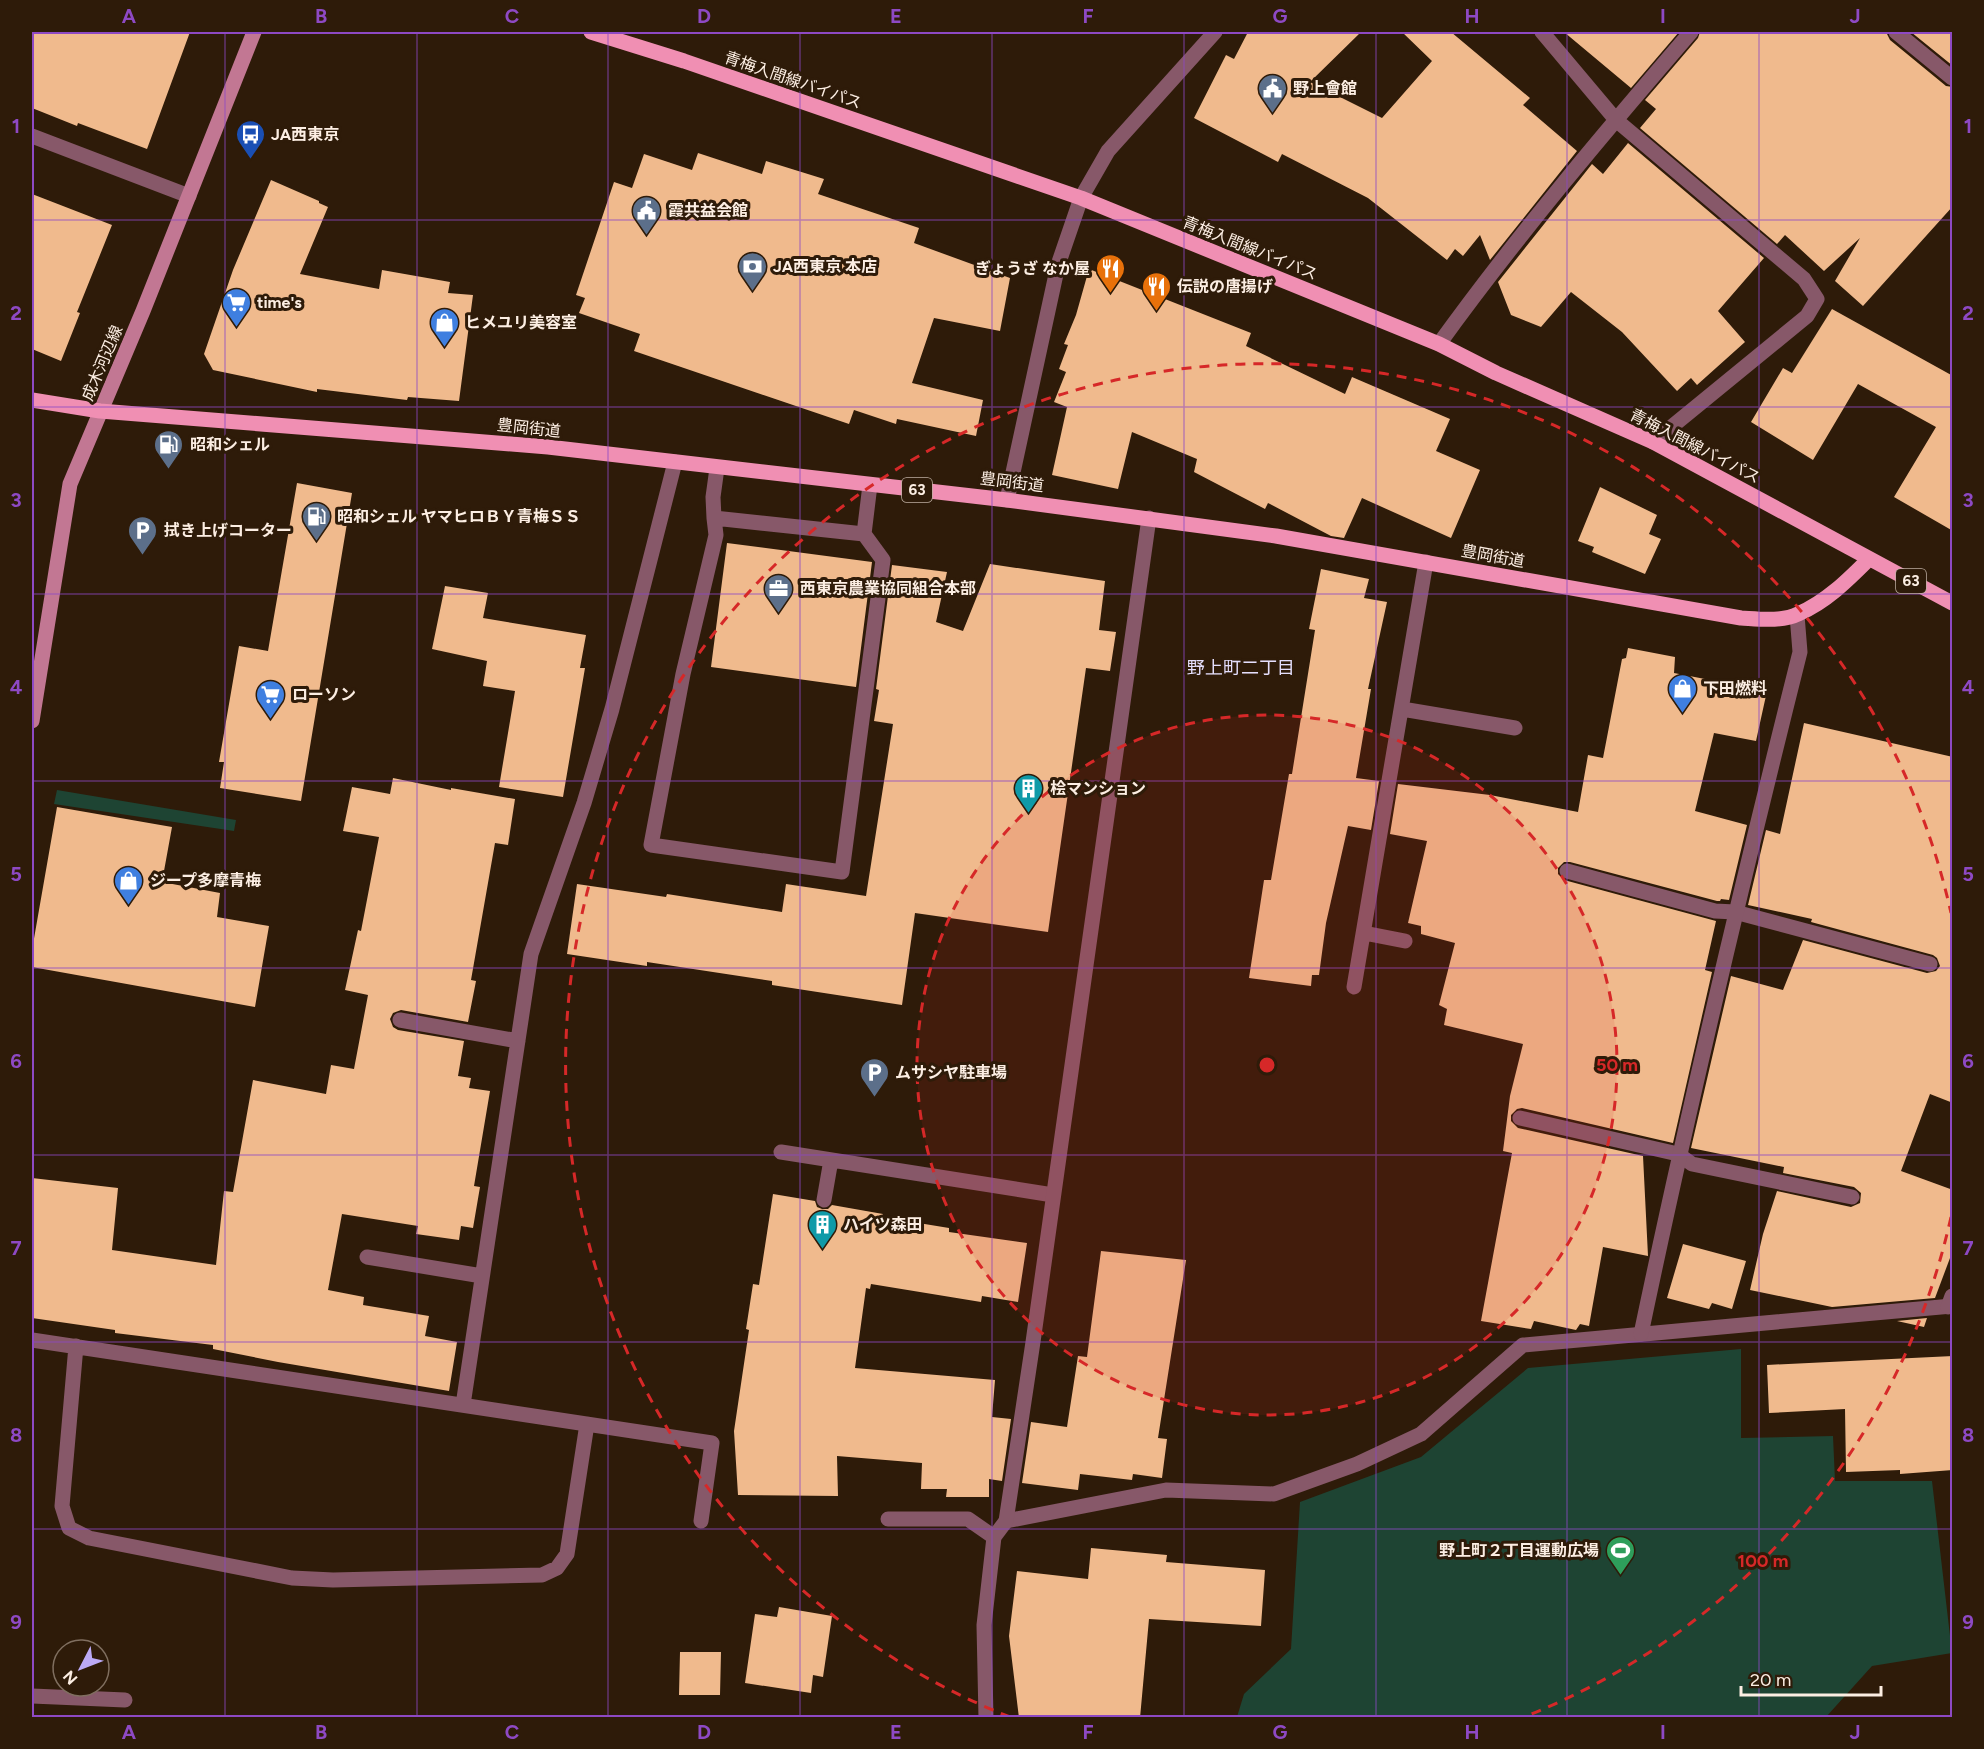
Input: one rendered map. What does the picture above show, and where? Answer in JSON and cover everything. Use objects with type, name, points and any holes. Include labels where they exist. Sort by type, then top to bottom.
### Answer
[{"type":"main road","name":"成木河辺線","points":[[32,722],[70,484],[143,311],[254,32]]},
{"type":"main road","name":"青梅入間線バイパス","points":[[591,32],[684,61],[1081,198],[1439,344],[1496,373],[1653,442],[1869,559]]},
{"type":"main road","name":"豊岡街道","points":[[32,400],[100,411],[485,442],[675,462],[1149,518],[1276,536],[1742,618],[1768,619],[1797,615],[1835,592],[1869,559]]},
{"type":"main road","name":"63","points":[[1869,559],[1953,603]]},
{"type":"street","points":[[1006,500],[1058,265],[1081,198],[1108,151],[1215,32]]},
{"type":"street","points":[[1542,32],[1616,120],[1804,279],[1817,299],[1807,316],[1653,442]]},
{"type":"street","points":[[1439,344],[1472,298],[1616,120],[1691,32]]},
{"type":"street","points":[[1896,32],[1953,78]]},
{"type":"street","points":[[32,136],[189,196]]},
{"type":"street","points":[[463,1405],[531,954],[584,803],[609,720],[675,462]]},
{"type":"street","points":[[717,468],[713,497],[716,534],[683,674],[651,846],[842,872],[883,560],[864,534],[870,485]]},
{"type":"street","points":[[714,518],[864,534]]},
{"type":"street","points":[[986,1718],[984,1625],[994,1537],[1006,1521],[1149,518]]},
{"type":"street","points":[[1354,987],[1426,562]]},
{"type":"street","points":[[1641,1334],[1678,1154],[1800,652],[1797,615]]},
{"type":"street","points":[[1402,709],[1515,728]]},
{"type":"street","points":[[1567,872],[1715,911],[1735,912],[1930,964]]},
{"type":"street","points":[[1364,933],[1405,941]]},
{"type":"street","points":[[400,1020],[518,1041]]},
{"type":"street","points":[[1520,1118],[1678,1154],[1692,1164],[1852,1197]]},
{"type":"street","points":[[781,1152],[1053,1195]]},
{"type":"street","points":[[824,1200],[831,1160]]},
{"type":"street","points":[[367,1257],[482,1276]]},
{"type":"street","points":[[1006,1521],[1166,1490],[1274,1494],[1358,1464],[1421,1434],[1523,1345],[1951,1303]]},
{"type":"street","points":[[32,1340],[712,1443],[701,1521]]},
{"type":"street","points":[[76,1346],[62,1506],[69,1528],[89,1538],[292,1578],[333,1580],[542,1575],[557,1568],[567,1554],[587,1424]]},
{"type":"street","points":[[888,1519],[968,1519],[994,1537]]},
{"type":"street","points":[[32,1695],[125,1700]]},
{"type":"green space","points":[[57,790],[236,820],[234,831],[54,804]]},
{"type":"green space","name":"野上町２丁目運動広場","points":[[1741,1349],[1741,1438],[1833,1436],[1835,1481],[1932,1481],[1952,1653],[1872,1666],[1826,1717],[1237,1717],[1244,1694],[1291,1649],[1300,1502],[1421,1457],[1528,1368]]},
{"type":"building","points":[[32,32],[190,32],[147,149],[78,123],[77,126],[32,108]]},
{"type":"building","points":[[1248,32],[1361,32],[1310,82],[1382,118],[1432,61],[1402,32],[1451,32],[1530,98],[1523,105],[1577,151],[1490,260],[1480,235],[1463,256],[1455,249],[1447,260],[1368,198],[1282,154],[1278,162],[1194,118],[1226,55],[1234,59]]},
{"type":"building","points":[[1564,32],[1679,32],[1631,88]]},
{"type":"building","points":[[1700,32],[1886,32],[1890,40],[1946,86],[1953,87],[1953,206],[1863,306],[1835,281],[1860,238],[1824,271],[1785,235],[1777,244],[1640,128],[1656,109],[1645,100],[1698,38]]},
{"type":"building","points":[[1911,32],[1953,32],[1953,66]]},
{"type":"building","points":[[1628,143],[1764,258],[1718,311],[1745,342],[1697,385],[1691,378],[1677,391],[1622,332],[1571,292],[1541,327],[1511,315],[1498,282],[1592,164],[1603,174]]},
{"type":"building","points":[[698,153],[762,174],[766,161],[824,179],[818,194],[919,228],[914,243],[1010,278],[1000,331],[934,318],[912,383],[983,400],[976,436],[897,419],[896,424],[854,410],[849,424],[634,351],[640,334],[579,313],[585,298],[576,295],[614,182],[632,188],[644,154],[692,170]]},
{"type":"building","points":[[271,180],[328,207],[300,274],[379,289],[382,270],[450,282],[448,293],[473,295],[459,401],[408,397],[407,400],[317,389],[317,392],[213,370],[204,354],[233,270]]},
{"type":"building","points":[[32,194],[112,225],[77,312],[80,313],[61,361],[32,349]]},
{"type":"building","points":[[1089,269],[1251,333],[1246,346],[1345,394],[1352,377],[1450,419],[1436,451],[1480,470],[1451,538],[1362,498],[1344,538],[1331,536],[1268,503],[1265,509],[1194,472],[1197,459],[1132,432],[1118,489],[1052,475],[1067,407],[1054,402],[1066,372],[1059,369],[1068,345],[1064,344],[1076,315]]},
{"type":"building","points":[[1832,309],[1953,376],[1953,531],[1894,497],[1936,427],[1858,384],[1813,460],[1751,422],[1783,368],[1792,373]]},
{"type":"building","points":[[297,483],[352,493],[301,801],[220,788],[224,762],[219,762],[239,646],[268,651]]},
{"type":"building","points":[[1600,487],[1657,515],[1649,534],[1661,539],[1645,574],[1592,552],[1594,547],[1578,541]]},
{"type":"building","name":"西東京農業協同組合本部","points":[[727,543],[872,562],[856,687],[711,667]]},
{"type":"building","points":[[990,564],[1105,581],[1099,630],[1116,632],[1110,671],[1086,668],[1048,932],[915,913],[902,1005],[772,985],[772,981],[647,962],[647,966],[567,954],[577,884],[666,897],[667,894],[782,912],[786,884],[866,896],[893,724],[874,721],[892,565],[947,572],[936,622],[963,631]]},
{"type":"building","points":[[1321,569],[1369,579],[1364,598],[1387,602],[1368,689],[1371,689],[1356,778],[1379,781],[1371,830],[1348,826],[1326,923],[1319,975],[1312,975],[1311,986],[1249,978],[1264,880],[1271,880],[1289,774],[1292,774],[1315,630],[1309,629]]},
{"type":"building","points":[[445,586],[488,593],[483,618],[586,635],[580,668],[585,668],[563,797],[499,787],[515,691],[483,686],[487,661],[432,649]]},
{"type":"building","points":[[1628,648],[1675,657],[1674,673],[1767,691],[1756,741],[1714,733],[1695,811],[1747,825],[1729,900],[1717,901],[1570,862],[1564,862],[1558,868],[1558,874],[1564,880],[1716,921],[1705,970],[1712,972],[1673,1143],[1522,1108],[1517,1109],[1511,1115],[1511,1121],[1518,1128],[1643,1156],[1648,1256],[1603,1247],[1589,1326],[1580,1324],[1576,1330],[1534,1321],[1531,1329],[1481,1321],[1512,1153],[1503,1151],[1510,1096],[1523,1044],[1444,1025],[1447,1009],[1439,1005],[1455,943],[1421,934],[1421,926],[1408,923],[1427,841],[1390,834],[1398,784],[1490,795],[1578,812],[1588,755],[1603,758],[1622,659],[1626,658]]},
{"type":"building","points":[[1804,723],[1953,757],[1953,1103],[1930,1094],[1901,1171],[1953,1190],[1953,1250],[1935,1298],[1832,1307],[1750,1290],[1763,1234],[1777,1191],[1851,1207],[1860,1203],[1861,1193],[1854,1187],[1783,1173],[1784,1167],[1691,1148],[1731,976],[1783,990],[1803,940],[1927,973],[1936,971],[1940,966],[1933,955],[1811,922],[1812,919],[1748,905],[1766,830],[1780,834]]},
{"type":"building","points":[[393,778],[451,790],[451,788],[515,799],[508,845],[495,843],[471,980],[476,981],[468,1022],[401,1010],[393,1013],[390,1019],[393,1027],[398,1030],[464,1041],[458,1076],[471,1078],[469,1088],[490,1091],[474,1186],[480,1187],[473,1228],[461,1226],[459,1240],[416,1234],[418,1226],[342,1214],[328,1290],[364,1297],[363,1305],[429,1316],[425,1336],[457,1342],[449,1391],[278,1362],[213,1349],[213,1345],[115,1333],[115,1330],[32,1318],[32,1178],[118,1188],[112,1250],[216,1265],[224,1191],[233,1192],[253,1080],[326,1094],[331,1065],[354,1069],[368,995],[345,990],[358,930],[361,931],[379,837],[343,831],[352,787],[390,794]]},
{"type":"building","name":"ジープ多摩青梅","points":[[57,807],[172,827],[162,882],[220,893],[217,917],[269,926],[255,1007],[32,967],[32,950]]},
{"type":"building","points":[[773,1194],[815,1201],[817,1207],[822,1209],[828,1209],[832,1205],[883,1214],[882,1217],[949,1228],[949,1232],[1027,1243],[1018,1302],[982,1296],[981,1302],[871,1284],[870,1289],[866,1288],[855,1368],[995,1380],[992,1417],[1011,1419],[1002,1481],[989,1479],[989,1497],[946,1497],[947,1489],[921,1489],[922,1463],[837,1456],[838,1496],[738,1495],[734,1431],[749,1330],[746,1329],[753,1284],[759,1285]]},
{"type":"building","points":[[1683,1244],[1746,1261],[1732,1309],[1712,1303],[1709,1309],[1667,1298]]},
{"type":"building","points":[[1101,1251],[1186,1260],[1158,1438],[1167,1439],[1162,1478],[1133,1474],[1132,1480],[1080,1474],[1078,1490],[1022,1483],[1031,1422],[1067,1427],[1078,1356],[1087,1357]]},
{"type":"building","points":[[1927,1318],[1924,1327],[1897,1321]]},
{"type":"building","points":[[1953,1356],[1953,1470],[1900,1474],[1900,1470],[1846,1472],[1845,1409],[1769,1413],[1767,1365]]},
{"type":"building","points":[[1091,1548],[1167,1555],[1166,1562],[1265,1570],[1261,1626],[1149,1619],[1140,1718],[1019,1718],[1009,1636],[1017,1571],[1088,1579]]},
{"type":"building","points":[[779,1607],[832,1616],[823,1677],[813,1675],[811,1693],[745,1683],[755,1614],[777,1617]]},
{"type":"building","points":[[680,1652],[721,1652],[720,1695],[679,1695]]},
{"type":"place","name":"野上會館","points":[[1272,114]]},
{"type":"place","name":"JA西東京","points":[[250,160]]},
{"type":"place","name":"霞共益会館","points":[[647,236]]},
{"type":"place","name":"JA西東京 本店","points":[[752,292]]},
{"type":"place","name":"ぎょうざ なか屋","points":[[1111,294]]},
{"type":"place","name":"伝説の唐揚げ","points":[[1156,312]]},
{"type":"place","name":"time's","points":[[236,328]]},
{"type":"place","name":"ヒメユリ美容室","points":[[444,348]]},
{"type":"place","name":"昭和シェル","points":[[169,470]]},
{"type":"place","name":"昭和シェル ヤマヒロＢＹ青梅ＳＳ","points":[[316,542]]},
{"type":"place","name":"拭き上げコーター","points":[[143,556]]},
{"type":"place","name":"西東京農業協同組合本部","points":[[779,614]]},
{"type":"place","name":"下田燃料","points":[[1682,714]]},
{"type":"place","name":"ローソン","points":[[271,720]]},
{"type":"place","name":"桧マンション","points":[[1029,814]]},
{"type":"place","name":"ジープ多摩青梅","points":[[129,906]]},
{"type":"place","name":"ムサシヤ駐車場","points":[[874,1098]]},
{"type":"place","name":"ハイツ森田","points":[[822,1250]]},
{"type":"place","name":"野上町２丁目運動広場","points":[[1620,1576]]},
{"type":"district","name":"野上町二丁目","points":[[1241,668]]}]
